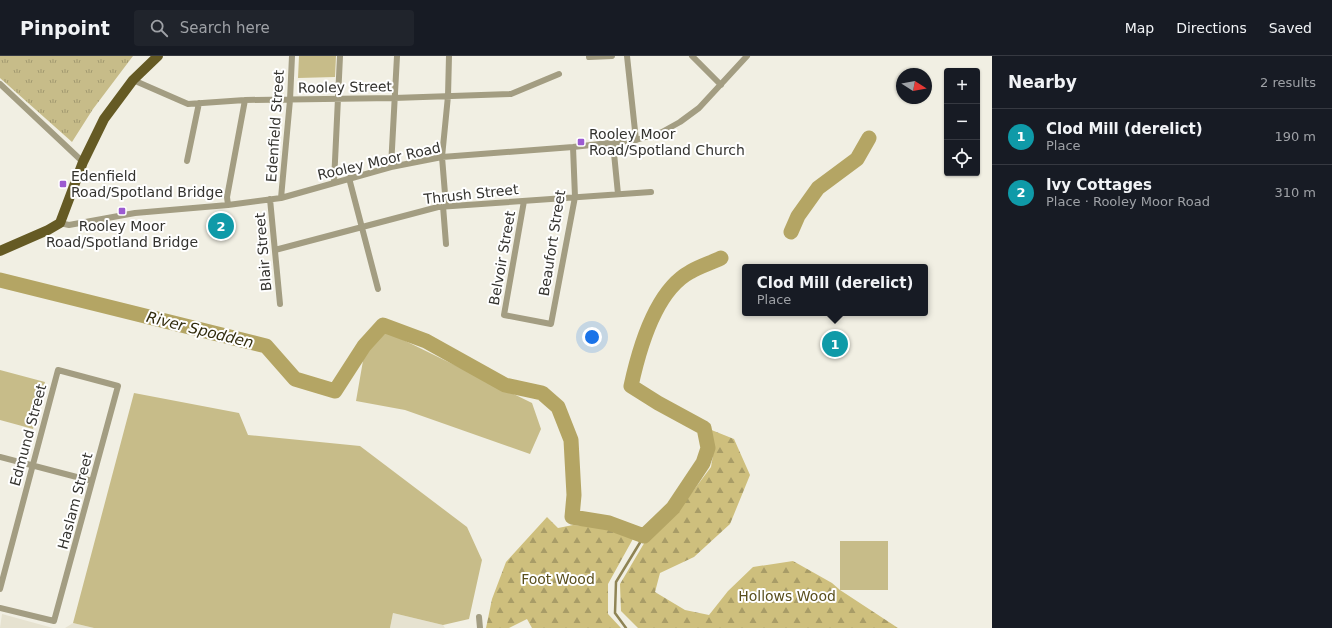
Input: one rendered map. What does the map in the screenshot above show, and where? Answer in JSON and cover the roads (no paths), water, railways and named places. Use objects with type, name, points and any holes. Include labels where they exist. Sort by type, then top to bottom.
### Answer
[{"type":"main road","points":[[0,251],[48,230],[60,223],[83,162],[104,119],[133,80],[154,57]]},
{"type":"street","name":"Edenfield Street","points":[[281,198],[290,100],[292,56]]},
{"type":"street","points":[[334,182],[340,56]]},
{"type":"street","points":[[391,167],[397,56]]},
{"type":"street","points":[[446,244],[442,157],[448,96],[449,56]]},
{"type":"street","points":[[589,57],[612,56]]},
{"type":"street","points":[[627,56],[636,140]]},
{"type":"street","points":[[692,56],[722,84]]},
{"type":"street","name":"Rooley Moor Road","points":[[60,223],[68,225],[135,213],[228,205],[281,198],[391,167],[442,157],[573,147],[636,140],[662,132],[680,122],[699,108],[747,56]]},
{"type":"street","name":"Rooley Street","points":[[133,80],[188,104],[245,100],[394,98],[511,94],[558,74]]},
{"type":"street","points":[[0,84],[83,162]]},
{"type":"street","points":[[228,205],[228,197],[245,100]]},
{"type":"street","points":[[187,161],[199,103]]},
{"type":"street","points":[[613,143],[618,194]]},
{"type":"street","name":"Beaufort Street","points":[[533,320],[551,324],[574,197],[573,147]]},
{"type":"street","points":[[349,178],[378,289]]},
{"type":"street","name":"Thrush Street","points":[[275,250],[445,206],[650,192]]},
{"type":"street","name":"Blair Street","points":[[270,199],[280,304]]},
{"type":"street","name":"Belvoir Street","points":[[524,201],[504,315],[533,320]]},
{"type":"street","name":"Edmund Street","points":[[0,589],[58,370],[118,386]]},
{"type":"street","name":"Haslam Street","points":[[0,608],[54,621],[118,386]]},
{"type":"street","points":[[0,457],[92,481]]},
{"type":"street","points":[[479,617],[480,628]]},
{"type":"waterway","name":"River Spodden","points":[[791,232],[798,216],[818,188],[857,159],[869,138]]},
{"type":"waterway","name":"River Spodden","points":[[0,280],[266,346],[295,379],[335,391],[364,346],[383,325],[426,341],[505,385],[542,393],[558,407],[571,440],[574,495],[572,517],[609,523],[644,536],[673,508],[703,463],[708,448],[704,428],[658,403],[631,386],[639,355],[650,322],[667,293],[678,281],[690,272],[721,258]]},
{"type":"waterway","points":[[626,628],[615,613],[616,582],[644,536]]},
{"type":"place","name":"Rooley Moor Road/Spotland Church","points":[[581,142]]},
{"type":"place","name":"Edenfield Road/Spotland Bridge","points":[[63,184]]},
{"type":"place","name":"Rooley Moor Road/Spotland Bridge","points":[[122,211]]},
{"type":"place","name":"Ivy Cottages","points":[[221,226]]},
{"type":"place","name":"Clod Mill (derelict)","points":[[835,344]]},
{"type":"park label","name":"Foot Wood","points":[[558,579]]},
{"type":"park label","name":"Hollows Wood","points":[[787,596]]}]
